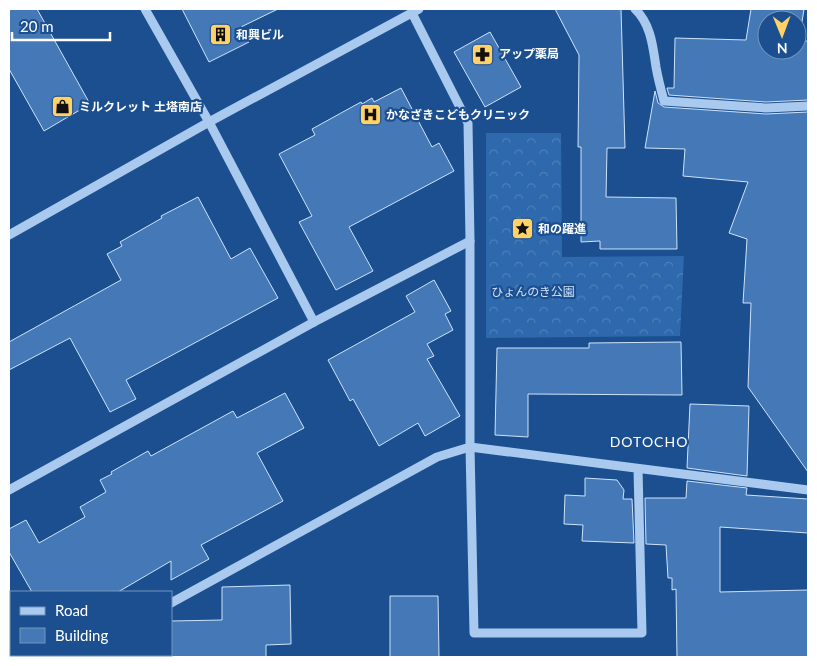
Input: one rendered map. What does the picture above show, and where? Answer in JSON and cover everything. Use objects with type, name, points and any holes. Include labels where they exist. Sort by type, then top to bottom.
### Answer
[{"type":"street","points":[[145,9],[209,122],[314,322]]},
{"type":"street","points":[[635,9],[639,12],[652,38],[656,68],[664,101],[766,108],[808,106]]},
{"type":"street","points":[[9,235],[209,122],[415,11],[468,123],[470,447],[474,632],[642,633],[638,469]]},
{"type":"street","points":[[9,490],[314,322],[470,241]]},
{"type":"street","points":[[172,602],[437,456],[470,447],[808,490]]},
{"type":"green space","name":"ひょんのき公園","points":[[486,133],[561,133],[562,257],[684,256],[680,336],[486,338]]},
{"type":"building","points":[[9,9],[37,9],[90,104],[44,131],[9,69]]},
{"type":"building","name":"和興ビル","points":[[182,9],[278,9],[241,27],[249,42],[209,62]]},
{"type":"building","points":[[555,9],[621,9],[625,148],[607,148],[606,197],[676,198],[677,249],[600,249],[600,241],[581,242],[581,147],[578,147],[579,55]]},
{"type":"building","points":[[751,9],[804,9],[757,10],[757,60],[807,60],[808,41],[808,100],[766,102],[669,95],[667,88],[674,88],[675,38],[746,40]]},
{"type":"building","points":[[490,32],[521,87],[485,107],[454,52]]},
{"type":"building","points":[[401,88],[432,147],[439,143],[454,171],[349,227],[373,271],[336,290],[299,222],[312,216],[279,154],[315,135],[312,129],[361,102],[362,104],[372,98],[374,102]]},
{"type":"building","points":[[655,91],[658,103],[664,107],[766,114],[808,112],[808,472],[748,387],[751,303],[743,303],[747,239],[729,233],[748,182],[683,176],[685,149],[645,148]]},
{"type":"building","points":[[198,197],[231,259],[250,248],[278,298],[126,380],[136,399],[110,412],[70,338],[9,370],[9,342],[121,280],[107,254],[122,246],[120,242],[162,218],[161,216]]},
{"type":"building","points":[[434,280],[451,311],[445,314],[453,330],[427,344],[434,356],[427,359],[460,416],[425,436],[418,423],[379,446],[353,399],[350,401],[328,360],[415,312],[406,296]]},
{"type":"building","points":[[681,342],[682,395],[528,394],[528,437],[495,435],[497,348],[589,348],[589,343]]},
{"type":"building","points":[[285,393],[304,428],[257,453],[283,501],[201,545],[209,559],[171,580],[171,561],[120,591],[31,591],[9,552],[9,529],[26,520],[39,543],[85,517],[80,507],[106,492],[100,480],[112,474],[111,472],[148,451],[151,456],[233,411],[237,418]]},
{"type":"building","points":[[690,404],[749,406],[747,476],[687,468]]},
{"type":"building","points":[[585,478],[617,480],[624,490],[623,499],[632,499],[634,543],[582,541],[583,525],[564,524],[565,495],[585,496]]},
{"type":"building","points":[[687,481],[747,488],[746,495],[808,499],[808,533],[720,527],[720,592],[808,590],[808,657],[677,657],[676,589],[672,590],[672,578],[668,578],[666,545],[646,544],[645,498],[686,498]]},
{"type":"building","points":[[290,585],[291,644],[266,645],[266,657],[171,657],[172,621],[222,620],[222,587]]},
{"type":"building","points":[[390,596],[438,596],[439,657],[390,657]]},
{"type":"place","name":"和興ビル","points":[[220,35]]},
{"type":"place","name":"アップ薬局","points":[[483,54]]},
{"type":"place","name":"ミルクレット 土塔南店","points":[[63,107]]},
{"type":"place","name":"かなざきこどもクリニック","points":[[370,115]]},
{"type":"place","name":"和の躍進","points":[[522,229]]},
{"type":"district","name":"DOTOCHO","points":[[649,442]]}]
